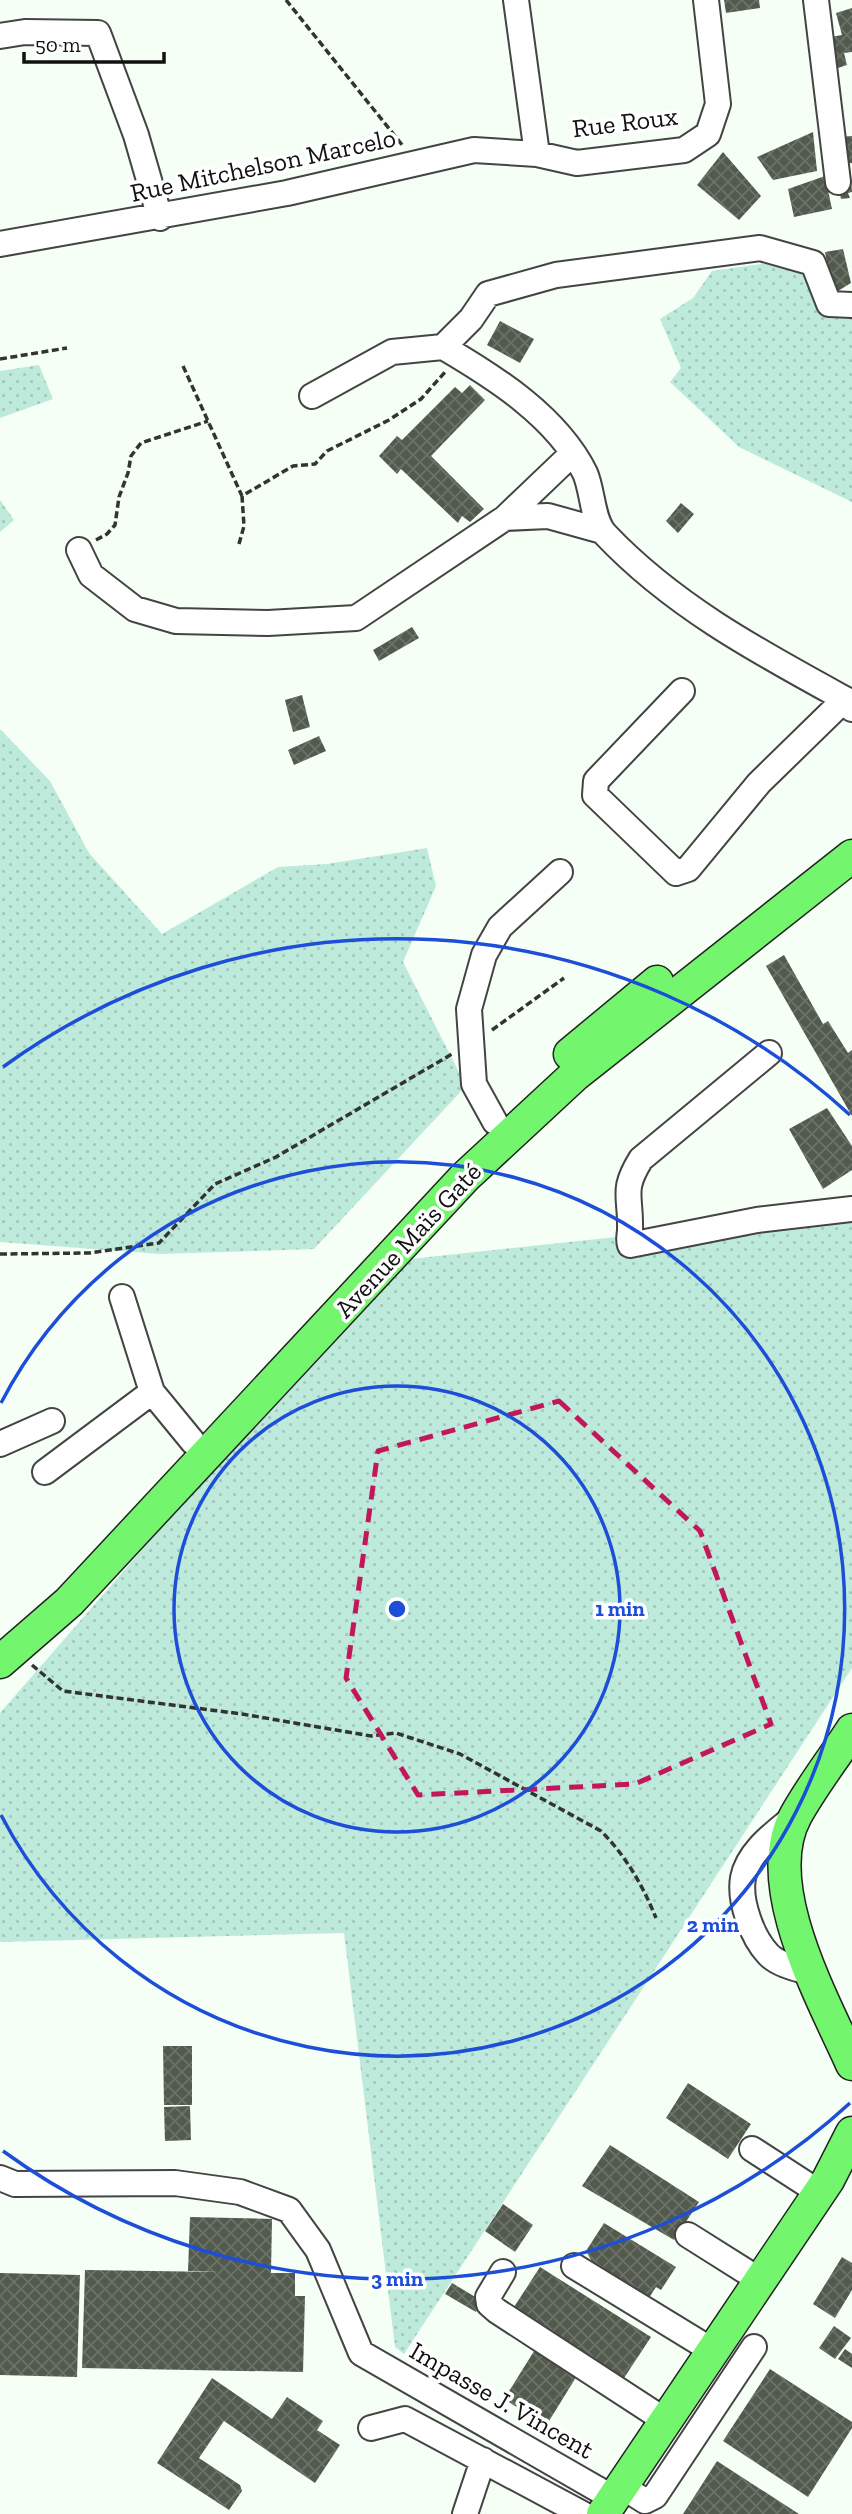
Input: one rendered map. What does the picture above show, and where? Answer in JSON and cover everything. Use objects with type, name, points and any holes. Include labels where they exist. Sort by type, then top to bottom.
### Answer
[{"type":"main road","name":"Avenue Maïs Gaté","points":[[4,1650],[47,1597],[395,1221],[495,1122],[604,1023],[852,831]]},
{"type":"main road","name":"Avenue Maïs Gaté","points":[[4,1650],[78,1592],[465,1177],[575,1075],[852,856]]},
{"type":"main road","points":[[852,1730],[795,1816],[788,1836],[783,1880],[813,1973],[852,2064]]},
{"type":"main road","points":[[612,2499],[820,2193],[852,2133]]},
{"type":"street","points":[[516,0],[537,154]]},
{"type":"street","name":"Rue Roux","points":[[537,154],[578,163],[684,150],[708,134],[718,104],[706,0]]},
{"type":"street","points":[[816,0],[838,182]]},
{"type":"street","points":[[0,36],[25,32],[98,33],[136,135],[160,218]]},
{"type":"street","name":"Rue Mitchelson Marcelo","points":[[0,244],[160,218],[474,150],[537,154]]},
{"type":"street","points":[[451,352],[488,294],[556,275],[760,248],[813,263],[829,304],[852,305]]},
{"type":"street","points":[[312,396],[392,352],[451,352],[509,390],[547,422],[573,453],[586,476],[602,531]]},
{"type":"street","points":[[79,550],[92,575],[135,609],[176,621],[268,622],[356,618],[505,518],[573,453]]},
{"type":"street","points":[[505,518],[548,516],[602,531],[699,615],[849,704],[760,783],[688,869],[676,873],[595,795],[596,781],[682,691]]},
{"type":"street","points":[[495,1122],[474,1084],[470,1043],[470,1009],[484,955],[500,927],[560,872]]},
{"type":"street","points":[[769,1053],[641,1159],[630,1177],[626,1195],[630,1228],[628,1242],[630,1245],[757,1220],[852,1209]]},
{"type":"street","points":[[122,1297],[152,1392],[193,1442]]},
{"type":"street","points":[[45,1472],[152,1392]]},
{"type":"street","points":[[0,1444],[52,1421]]},
{"type":"street","points":[[795,1816],[763,1842],[743,1877],[745,1910],[769,1955],[788,1966],[813,1973]]},
{"type":"street","points":[[752,2149],[820,2193]]},
{"type":"street","name":"Impasse J. Vincent","points":[[0,2178],[15,2184],[175,2183],[240,2192],[289,2210],[318,2250],[361,2353],[612,2499],[645,2501],[655,2496],[754,2347]]},
{"type":"street","points":[[688,2235],[761,2281]]},
{"type":"street","points":[[574,2266],[713,2351]]},
{"type":"street","points":[[503,2272],[488,2297],[489,2304],[666,2421]]},
{"type":"street","points":[[371,2428],[405,2419],[583,2514]]},
{"type":"street","points":[[465,2514],[484,2460]]},
{"type":"path","points":[[286,0],[423,162]]},
{"type":"path","points":[[0,359],[67,348]]},
{"type":"path","points":[[242,496],[293,466],[314,464],[327,451],[389,420],[421,399],[451,352]]},
{"type":"path","points":[[183,366],[242,496],[244,526],[239,544]]},
{"type":"path","points":[[79,550],[107,534],[115,525],[119,497],[131,456],[141,443],[208,421]]},
{"type":"path","points":[[0,1254],[89,1253],[159,1243],[215,1184],[276,1157],[470,1043],[564,978]]},
{"type":"path","points":[[4,1650],[37,1668],[63,1691],[242,1714],[370,1736],[396,1733],[460,1754],[601,1831],[616,1846],[638,1879],[656,1918]]},
{"type":"highlighted area","points":[[559,1401],[700,1531],[771,1724],[635,1784],[418,1795],[346,1678],[378,1451]]},
{"type":"shaded area","points":[[774,262],[815,278],[852,305],[852,502],[739,447],[670,382],[681,368],[660,319],[693,298],[712,271]]},
{"type":"shaded area","points":[[39,365],[53,399],[0,418],[0,371]]},
{"type":"shaded area","points":[[0,500],[14,520],[0,532]]},
{"type":"shaded area","points":[[0,729],[50,781],[89,853],[162,934],[278,867],[327,864],[427,848],[436,886],[403,962],[466,1086],[314,1249],[160,1254],[0,1242]]},
{"type":"shaded area","points":[[852,1212],[852,1668],[404,2354],[395,2347],[344,1933],[0,1942],[0,1713],[155,1535],[410,1259]]},
{"type":"building","points":[[724,0],[759,0],[760,8],[726,13]]},
{"type":"building","points":[[852,8],[852,52],[844,53],[847,65],[835,69],[825,38],[842,35],[836,13]]},
{"type":"building","points":[[813,132],[817,171],[773,180],[757,157]]},
{"type":"building","points":[[852,136],[852,163],[842,164],[840,137]]},
{"type":"building","points":[[723,152],[761,196],[739,220],[697,185]]},
{"type":"building","points":[[850,167],[852,192],[848,193],[850,198],[841,199],[834,170]]},
{"type":"building","points":[[825,176],[832,209],[794,217],[788,189]]},
{"type":"building","points":[[843,249],[851,283],[833,294],[825,252]]},
{"type":"building","points":[[500,321],[534,339],[520,363],[487,345]]},
{"type":"building","points":[[470,385],[485,400],[431,456],[484,509],[470,522],[462,516],[458,523],[401,469],[397,474],[379,456],[397,436],[402,440],[455,387],[462,393]]},
{"type":"building","points":[[681,503],[694,514],[678,533],[666,521]]},
{"type":"building","points":[[412,627],[419,638],[379,661],[373,650]]},
{"type":"building","points":[[302,695],[310,727],[293,732],[285,700]]},
{"type":"building","points":[[319,736],[326,751],[294,765],[288,750]]},
{"type":"building","points":[[784,955],[823,1024],[828,1021],[848,1053],[852,1050],[852,1116],[766,966]]},
{"type":"building","points":[[827,1108],[852,1146],[852,1170],[823,1189],[789,1129]]},
{"type":"building","points":[[163,2046],[192,2046],[192,2105],[164,2105]]},
{"type":"building","points":[[688,2083],[751,2124],[728,2159],[666,2118]]},
{"type":"building","points":[[190,2106],[191,2140],[165,2141],[164,2107]]},
{"type":"building","points":[[610,2145],[699,2202],[674,2240],[582,2186]]},
{"type":"building","points":[[503,2204],[533,2225],[515,2252],[485,2231]]},
{"type":"building","points":[[190,2217],[272,2219],[271,2273],[295,2273],[295,2296],[305,2296],[303,2372],[82,2368],[85,2270],[218,2272],[188,2271]]},
{"type":"building","points":[[604,2223],[676,2267],[661,2290],[656,2287],[647,2301],[595,2267],[586,2251]]},
{"type":"building","points":[[842,2257],[852,2263],[852,2290],[835,2318],[813,2304]]},
{"type":"building","points":[[540,2267],[651,2337],[624,2378],[514,2307]]},
{"type":"building","points":[[0,2273],[80,2275],[77,2377],[0,2375]]},
{"type":"building","points":[[452,2283],[482,2301],[476,2312],[445,2294]]},
{"type":"building","points":[[834,2326],[851,2338],[835,2359],[819,2348]]},
{"type":"building","points":[[536,2348],[578,2374],[546,2426],[504,2399]]},
{"type":"building","points":[[845,2349],[852,2354],[852,2368],[838,2359]]},
{"type":"building","points":[[770,2369],[852,2422],[852,2428],[808,2497],[723,2441]]},
{"type":"building","points":[[212,2378],[272,2419],[287,2397],[323,2421],[317,2430],[340,2445],[315,2483],[224,2421],[199,2458],[240,2485],[242,2491],[229,2510],[157,2463]]},
{"type":"building","points":[[717,2461],[799,2514],[683,2514]]}]
